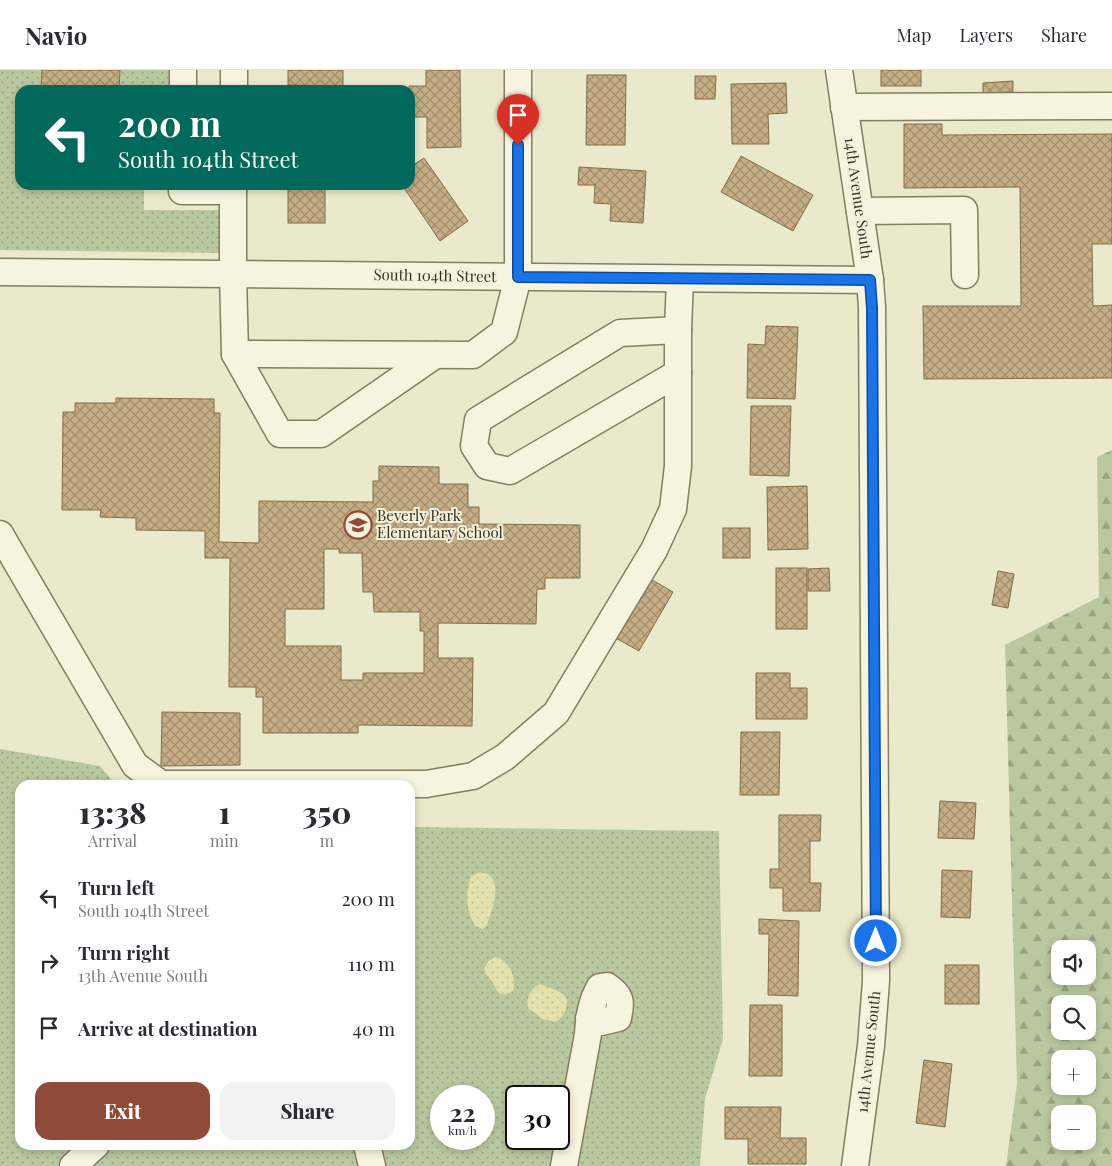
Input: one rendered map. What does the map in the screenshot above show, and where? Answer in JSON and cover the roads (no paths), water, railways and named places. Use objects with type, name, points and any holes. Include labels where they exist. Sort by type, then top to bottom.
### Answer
[{"type":"street","points":[[183,70],[183,85]]},
{"type":"street","points":[[234,70],[234,85]]},
{"type":"street","points":[[235,354],[473,355],[504,332],[518,277],[518,70]]},
{"type":"street","name":"14th Avenue South","points":[[839,70],[870,280],[872,317],[876,981],[871,1046],[855,1166]]},
{"type":"street","points":[[844,107],[1112,106]]},
{"type":"street","points":[[182,190],[199,190]]},
{"type":"street","points":[[233,190],[235,354],[280,434],[321,434],[435,355]]},
{"type":"street","points":[[860,212],[964,210],[965,275]]},
{"type":"street","name":"South 104th Street","points":[[0,272],[870,280]]},
{"type":"street","points":[[415,784],[426,784],[473,776],[505,757],[556,713],[654,550],[673,509],[678,466],[680,279]]},
{"type":"street","points":[[678,330],[620,333],[478,420],[474,446],[487,466],[510,471],[678,373]]},
{"type":"street","points":[[0,534],[135,765],[156,780]]},
{"type":"street","points":[[564,1166],[589,1018]]},
{"type":"street","points":[[73,1166],[91,1150]]},
{"type":"street","points":[[368,1150],[372,1166]]},
{"type":"place","name":"Beverly Park Elementary School","points":[[358,525]]}]
